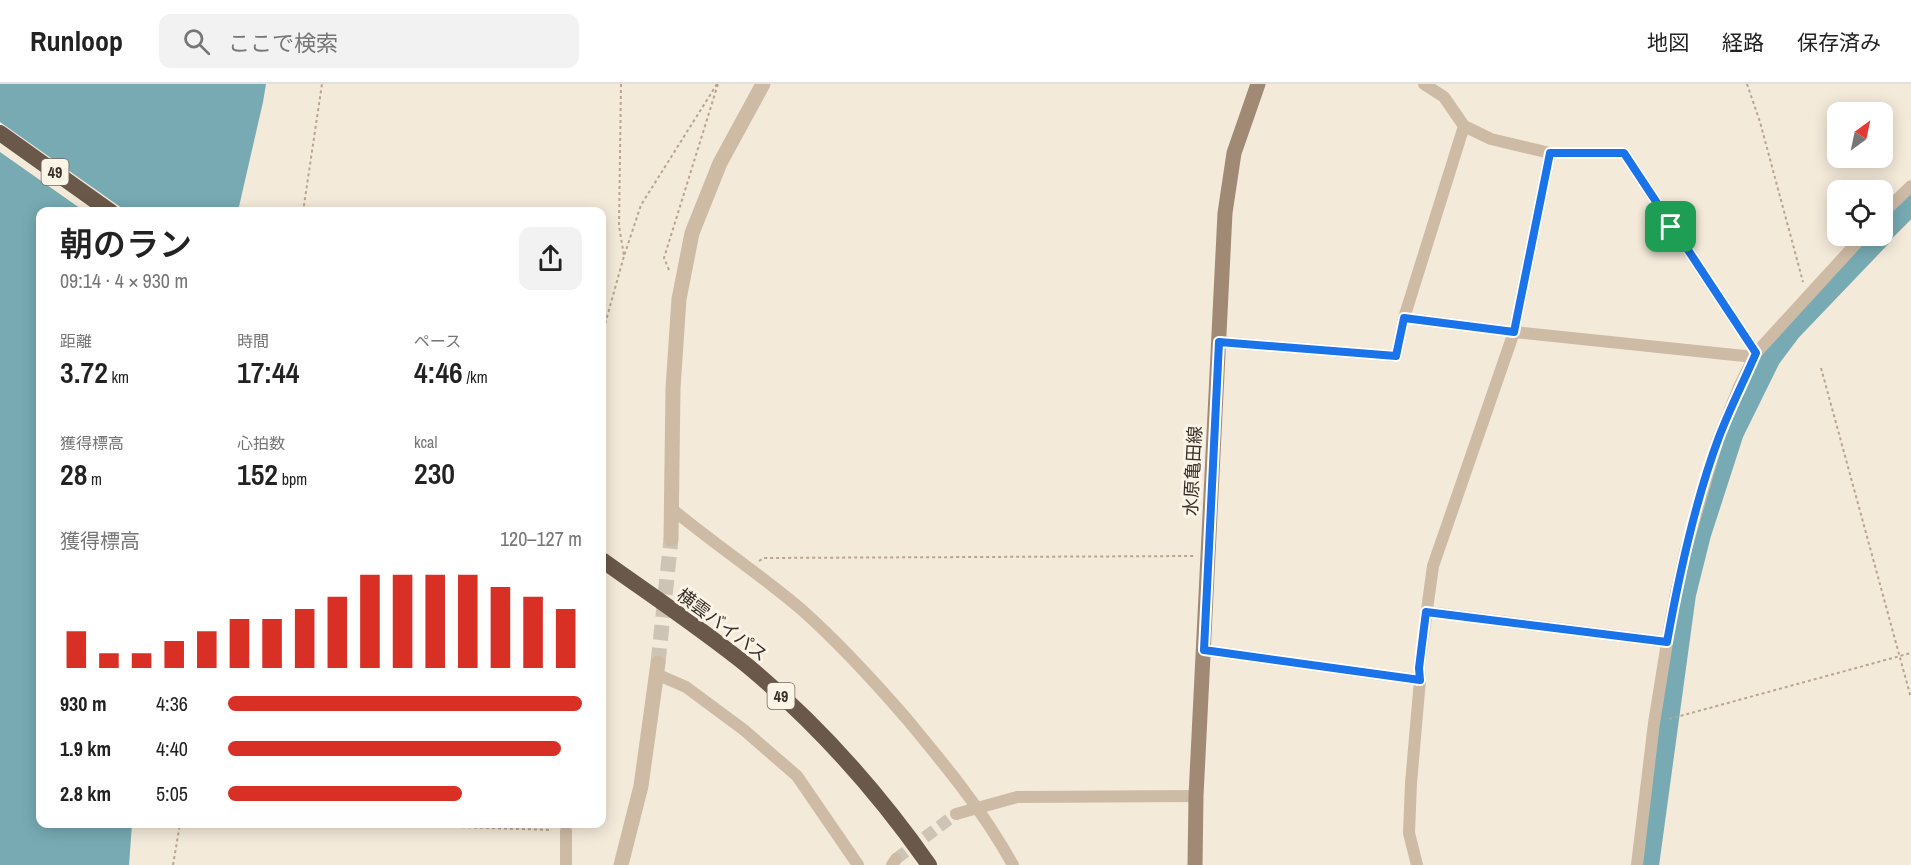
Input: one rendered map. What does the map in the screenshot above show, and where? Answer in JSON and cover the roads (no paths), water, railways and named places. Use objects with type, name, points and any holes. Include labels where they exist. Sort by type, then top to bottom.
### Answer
[{"type":"highway","name":"49","points":[[0,133],[104,207]]},
{"type":"highway","name":"横雲バイパス","points":[[606,564],[749,667],[807,720],[864,779],[929,865]]},
{"type":"main road","name":"水原亀田線","points":[[1196,865],[1196,796],[1227,191],[1237,142],[1258,84]]},
{"type":"street","points":[[671,539],[673,388],[679,298],[692,232],[720,163],[763,84]]},
{"type":"street","points":[[1424,84],[1444,97],[1464,126],[1491,139],[1550,153],[1624,153],[1755,355]]},
{"type":"street","points":[[1219,342],[1396,356],[1404,318],[1464,126]]},
{"type":"street","points":[[1417,865],[1409,833],[1419,668],[1433,566],[1514,332],[1550,153]]},
{"type":"street","points":[[1893,203],[1911,186]]},
{"type":"street","points":[[1637,865],[1654,723],[1667,642],[1685,552],[1718,440],[1739,387],[1755,355],[1854,246]]},
{"type":"street","points":[[1404,318],[1514,332],[1755,355]]},
{"type":"street","points":[[672,509],[802,610],[844,649],[927,743],[978,807],[1013,865]]},
{"type":"street","points":[[1426,612],[1667,642]]},
{"type":"street","points":[[1204,650],[1420,680]]},
{"type":"street","points":[[621,865],[641,786],[657,669],[686,687],[744,730],[797,776],[858,865]]},
{"type":"street","points":[[956,814],[1017,797],[1196,796]]},
{"type":"street","points":[[566,831],[566,865]]},
{"type":"water","points":[[0,84],[266,84],[239,207],[36,207],[36,828],[132,828],[129,865],[0,865]]},
{"type":"waterway","points":[[1893,219],[1911,201]]},
{"type":"waterway","points":[[1646,865],[1683,594],[1698,534],[1731,432],[1768,357],[1789,329],[1868,246]]},
{"type":"tunnel","points":[[658,663],[671,539]]},
{"type":"tunnel","points":[[896,859],[956,814]]}]
